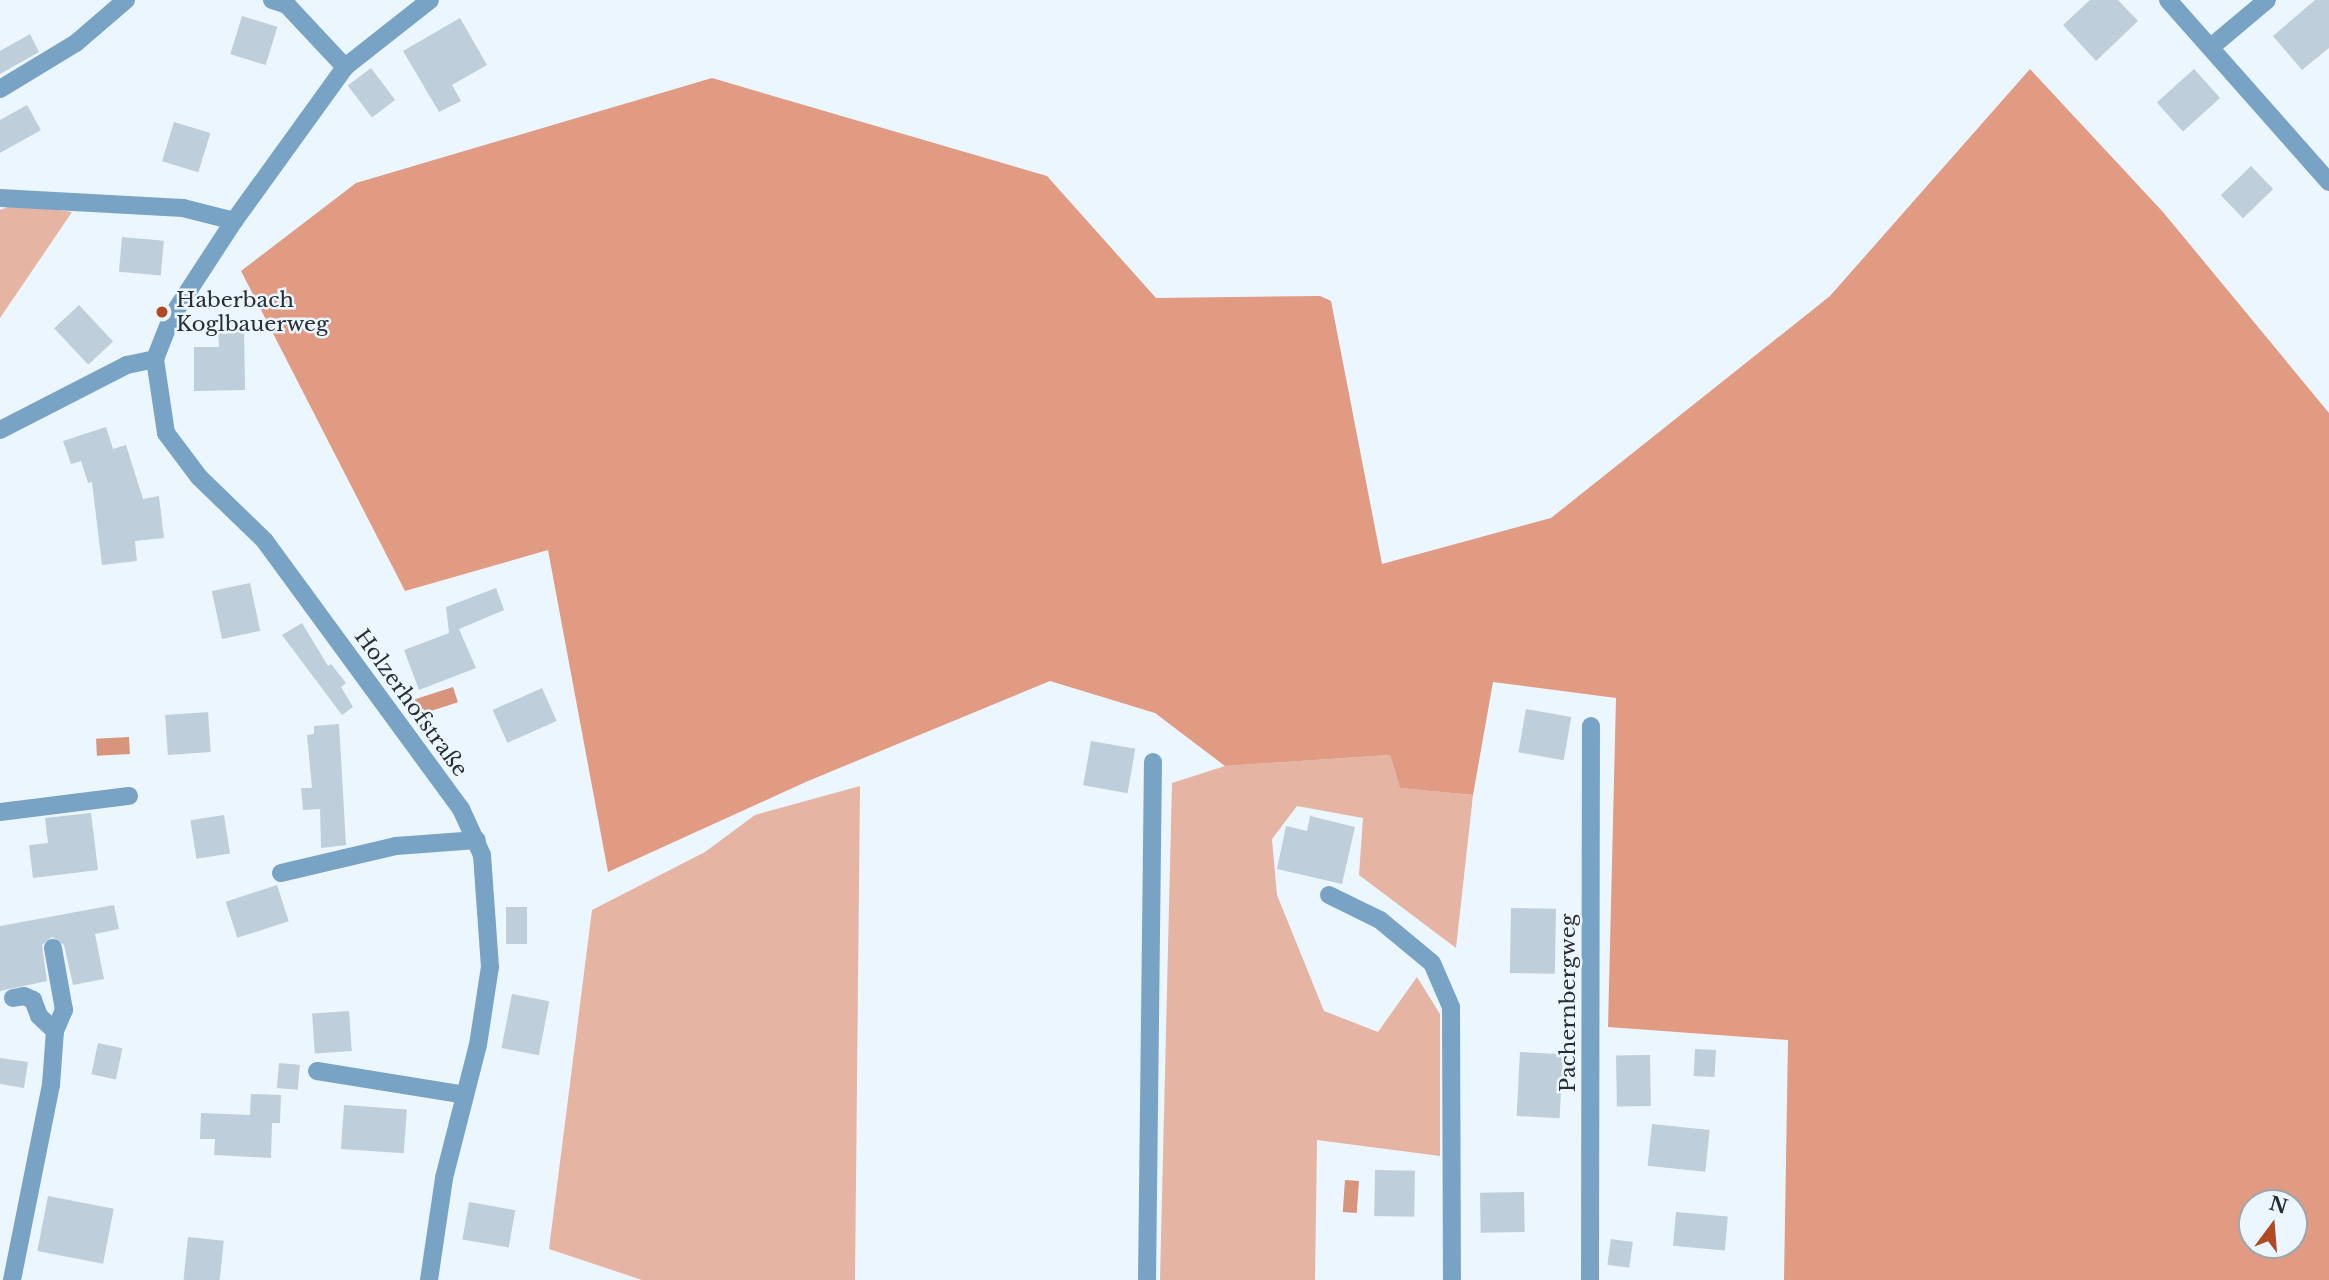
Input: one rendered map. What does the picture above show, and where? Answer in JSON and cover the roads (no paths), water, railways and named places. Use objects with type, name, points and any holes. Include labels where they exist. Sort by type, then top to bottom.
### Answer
[{"type":"street","points":[[0,89],[76,43],[126,0]]},
{"type":"street","points":[[272,0],[287,5],[345,67]]},
{"type":"street","points":[[0,430],[127,365],[155,359],[172,316],[234,221],[345,67],[430,0]]},
{"type":"street","points":[[2168,0],[2329,182]]},
{"type":"street","points":[[2211,47],[2267,0]]},
{"type":"street","points":[[0,198],[183,208],[234,221]]},
{"type":"street","name":"Holzerhofstraße","points":[[155,359],[166,433],[199,477],[265,541],[461,809],[477,840],[488,906],[490,967],[465,1095],[444,1178],[429,1280]]},
{"type":"street","name":"Pachernbergweg","points":[[1590,1280],[1591,726]]},
{"type":"street","points":[[1147,1280],[1153,762]]},
{"type":"street","points":[[0,812],[129,796]]},
{"type":"street","points":[[281,873],[396,846],[477,840]]},
{"type":"street","points":[[1329,895],[1380,920],[1432,963],[1451,1007],[1452,1280]]},
{"type":"street","points":[[12,1280],[51,1085],[55,1031],[64,1010],[53,948]]},
{"type":"street","points":[[13,998],[33,1000],[39,1016],[55,1031]]},
{"type":"street","points":[[317,1072],[465,1095]]},
{"type":"place","name":"Haberbach Koglbauerweg","points":[[162,312]]}]
